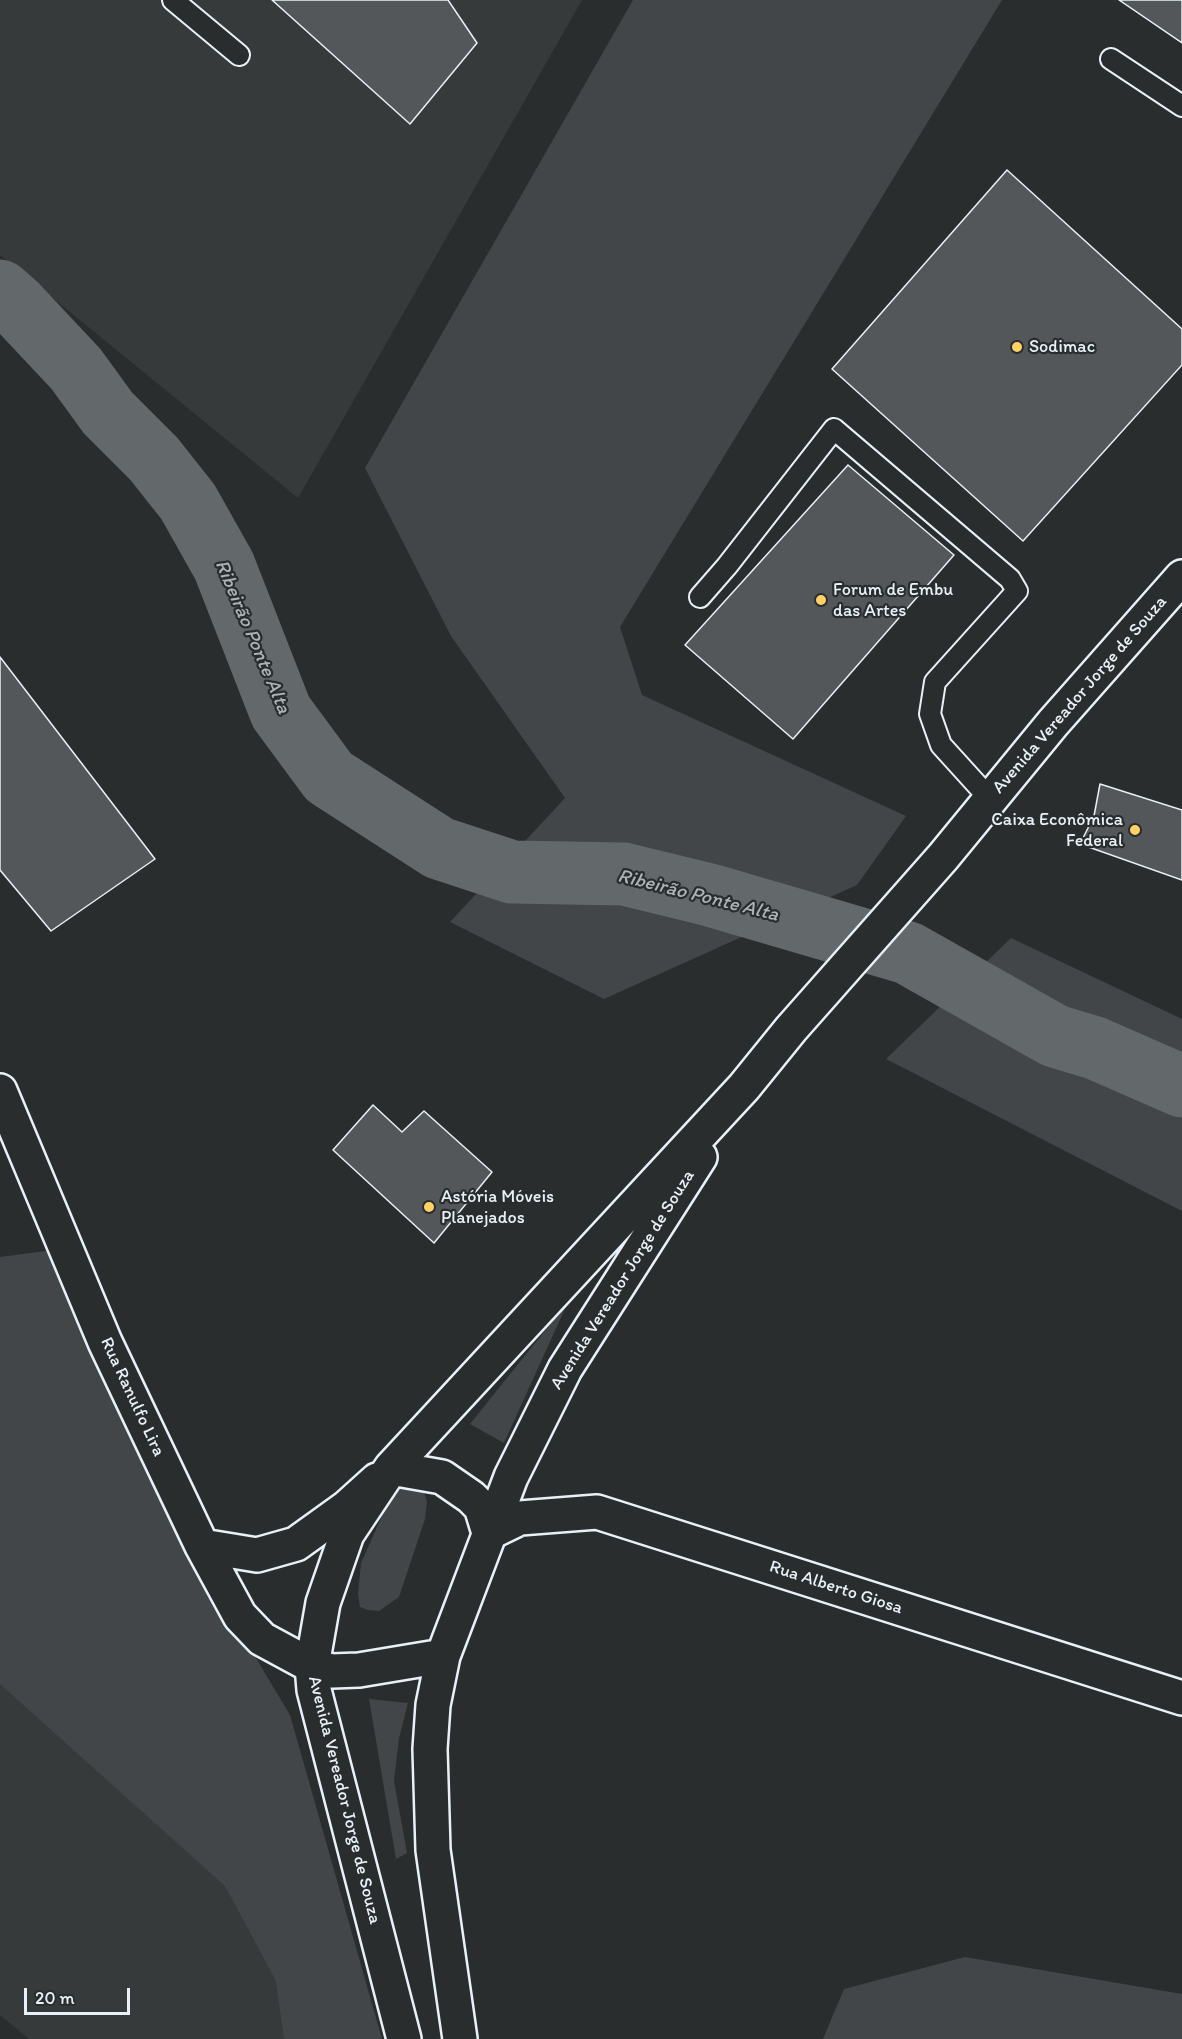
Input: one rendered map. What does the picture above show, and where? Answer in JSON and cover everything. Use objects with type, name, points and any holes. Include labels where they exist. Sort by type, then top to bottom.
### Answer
[{"type":"main road","name":"Avenida Vereador Jorge de Souza","points":[[202,1546],[257,1555],[296,1544],[346,1508],[391,1468],[744,1087],[791,1029],[943,857],[1053,723],[1182,577]]},
{"type":"main road","name":"Avenida Vereador Jorge de Souza","points":[[460,2039],[433,1850],[430,1749],[434,1706],[443,1656],[511,1477],[565,1369],[744,1087]]},
{"type":"main road","name":"Rua Ranulfo Lira","points":[[0,1091],[105,1342],[202,1546],[240,1616],[262,1639],[312,1666],[332,1671],[359,1670],[443,1656]]},
{"type":"main road","name":"Avenida Vereador Jorge de Souza","points":[[391,1468],[347,1534],[323,1603],[312,1666],[314,1690],[324,1735],[404,2039]]},
{"type":"main road","points":[[391,1468],[442,1477],[471,1497],[481,1507],[489,1533]]},
{"type":"main road","name":"Rua Alberto Giosa","points":[[489,1533],[520,1518],[597,1512],[1182,1698]]},
{"type":"lane","points":[[173,0],[239,55]]},
{"type":"lane","points":[[1111,59],[1182,106]]},
{"type":"lane","points":[[700,597],[834,429],[1011,579],[1017,591],[935,682],[930,714],[941,745],[990,799]]},
{"type":"shaded area","points":[[0,0],[582,0],[298,498],[0,255]]},
{"type":"shaded area","points":[[633,0],[1002,0],[620,627],[642,695],[906,816],[857,885],[604,999],[450,922],[565,798],[451,636],[365,468]]},
{"type":"shaded area","points":[[1011,938],[1182,1019],[1182,1211],[886,1059]]},
{"type":"shaded area","points":[[54,1250],[167,1509],[290,1715],[382,2039],[284,2039],[276,1981],[225,1886],[0,1684],[0,1257]]},
{"type":"shaded area","points":[[568,1302],[504,1443],[470,1424]]},
{"type":"shaded area","points":[[409,1480],[421,1482],[427,1502],[425,1519],[399,1597],[379,1611],[368,1610],[360,1607],[358,1594],[361,1563],[390,1498]]},
{"type":"shaded area","points":[[0,1646],[120,1724],[334,2039],[29,2039],[0,2015]]},
{"type":"shaded area","points":[[369,1699],[408,1703],[399,1738],[394,1781],[407,1853],[396,1859]]},
{"type":"shaded area","points":[[965,1957],[1182,1994],[1182,2039],[823,2039],[844,1989]]},
{"type":"building","points":[[272,0],[448,0],[477,43],[410,124]]},
{"type":"building","points":[[1119,0],[1182,0],[1182,43]]},
{"type":"building","name":"Sodimac","points":[[1007,170],[1182,329],[1182,365],[1023,541],[832,369]]},
{"type":"building","name":"Forum de Embu das Artes","points":[[848,465],[954,555],[793,739],[685,645]]},
{"type":"building","points":[[0,657],[155,859],[51,931],[0,870]]},
{"type":"building","name":"Caixa Econômica Federal","points":[[1100,784],[1182,810],[1182,880],[1080,844],[1094,816]]},
{"type":"building","name":"Astória Móveis Planejados","points":[[373,1105],[402,1132],[424,1111],[492,1172],[434,1243],[333,1150]]},
{"type":"waterway","name":"Ribeirão Ponte Alta","points":[[0,291],[76,369],[108,413],[154,459],[188,502],[224,566],[281,712],[329,777],[439,848],[512,872],[624,874],[710,895],[908,953],[1055,1036],[1095,1048],[1182,1086]]},
{"type":"place","name":"Sodimac","points":[[1017,347]]},
{"type":"place","name":"Forum de Embu das Artes","points":[[821,600]]},
{"type":"place","name":"Caixa Econômica Federal","points":[[1135,830]]},
{"type":"place","name":"Astória Móveis Planejados","points":[[429,1207]]}]
